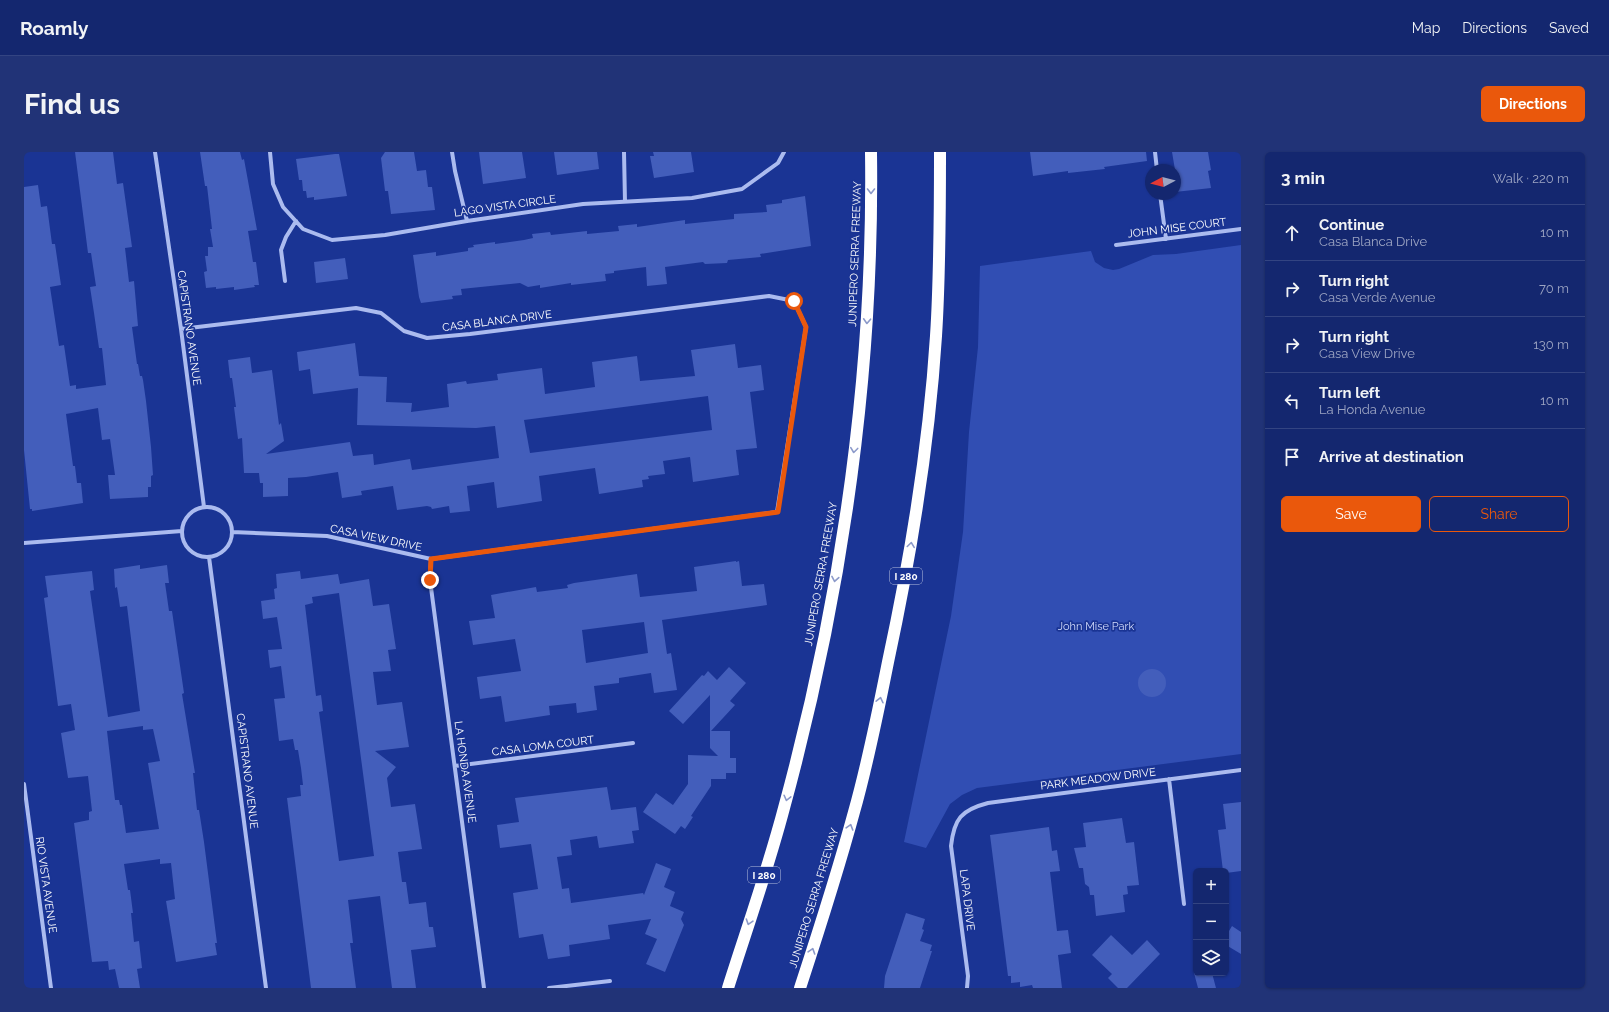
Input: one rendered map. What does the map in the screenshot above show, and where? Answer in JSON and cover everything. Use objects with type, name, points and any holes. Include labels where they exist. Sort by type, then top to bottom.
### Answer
[{"type":"highway","name":"JUNIPERO SERRA FREEWAY","points":[[728,988],[755,907],[786,802],[816,674],[838,559],[849,490],[866,331],[869,272],[871,152]]},
{"type":"highway","name":"JUNIPERO SERRA FREEWAY","points":[[800,988],[855,812],[907,575],[924,458],[936,336],[940,216],[940,152]]},
{"type":"street","name":"CAPISTRANO AVENUE","points":[[155,152],[181,329],[204,507]]},
{"type":"street","name":"LAGO VISTA CIRCLE","points":[[270,152],[273,184],[283,207],[303,230],[332,240],[385,235],[583,204],[692,198],[742,189],[778,163],[784,152]]},
{"type":"street","points":[[452,152],[467,221]]},
{"type":"street","points":[[624,152],[624,202]]},
{"type":"street","points":[[1155,152],[1156,164]]},
{"type":"street","points":[[1161,200],[1166,239]]},
{"type":"street","points":[[285,282],[281,250],[286,237],[296,221]]},
{"type":"street","name":"JOHN MISE COURT","points":[[1116,245],[1241,229]]},
{"type":"street","name":"CASA BLANCA DRIVE","points":[[181,329],[356,308],[381,312],[404,331],[427,338],[470,334],[769,296],[794,301],[806,327],[778,512]]},
{"type":"street","points":[[204,507],[216,509],[227,516],[231,524],[232,532],[230,541],[225,549],[218,554],[210,556],[201,556],[194,553],[187,547],[182,531],[184,523],[189,515],[204,507]]},
{"type":"street","name":"CASA VIEW DRIVE","points":[[232,532],[327,536],[431,559],[778,512]]},
{"type":"street","points":[[24,543],[182,531]]},
{"type":"street","name":"CAPISTRANO AVENUE","points":[[210,556],[266,988]]},
{"type":"street","name":"LA HONDA AVENUE","points":[[431,559],[430,580],[484,988]]},
{"type":"street","name":"CASA LOMA COURT","points":[[455,766],[634,743]]},
{"type":"street","name":"PARK MEADOW DRIVE","points":[[960,816],[973,807],[988,803],[1241,770]]},
{"type":"street","points":[[1168,779],[1184,904]]},
{"type":"street","name":"RIO VISTA AVENUE","points":[[24,784],[51,988]]},
{"type":"street","name":"LAPA DRIVE","points":[[960,816],[953,830],[951,846],[968,976],[967,988]]},
{"type":"street","points":[[549,988],[610,981]]},
{"type":"green space","name":"John Mise Park","points":[[1241,245],[1241,754],[977,788],[962,795],[950,804],[926,848],[904,842],[951,616],[963,532],[969,432],[978,347],[980,266],[1091,251],[1095,262],[1104,268],[1113,270],[1153,255],[1176,254]]},
{"type":"building","points":[[75,152],[113,152],[117,184],[123,183],[132,247],[125,248],[129,282],[134,281],[138,326],[132,327],[137,364],[140,376],[142,376],[143,380],[146,401],[153,475],[151,476],[151,487],[148,487],[148,497],[110,499],[108,475],[115,475],[110,439],[102,440],[98,408],[66,414],[73,466],[75,466],[77,483],[81,483],[83,503],[32,511],[32,509],[30,509],[24,450],[24,187],[38,185],[41,207],[47,206],[52,244],[55,244],[61,285],[50,287],[59,346],[64,345],[70,386],[76,385],[76,389],[106,385],[102,348],[99,348],[90,287],[96,286],[91,253],[88,253]]},
{"type":"building","points":[[200,152],[240,152],[242,160],[244,159],[257,230],[248,231],[253,262],[256,262],[259,285],[254,285],[255,287],[234,290],[234,287],[216,289],[216,287],[206,288],[204,272],[207,271],[205,256],[208,256],[208,247],[213,247],[210,229],[212,229],[207,186],[205,186]]},
{"type":"building","points":[[385,152],[414,152],[417,171],[426,170],[428,187],[432,187],[435,210],[391,214],[388,191],[385,191],[381,158]]},
{"type":"building","points":[[479,152],[522,152],[526,178],[483,184]]},
{"type":"building","points":[[554,152],[597,152],[599,169],[557,175]]},
{"type":"building","points":[[653,152],[691,152],[694,172],[654,178],[650,156],[654,156]]},
{"type":"building","points":[[1030,152],[1146,152],[1147,161],[1104,167],[1105,169],[1068,173],[1068,171],[1033,176]]},
{"type":"building","points":[[1172,152],[1208,152],[1211,170],[1208,171],[1211,188],[1181,191],[1181,164],[1174,164]]},
{"type":"building","points":[[339,154],[347,196],[314,200],[314,197],[307,198],[306,191],[303,191],[302,180],[299,180],[296,159]]},
{"type":"building","points":[[805,196],[811,246],[760,254],[761,257],[728,260],[727,263],[705,264],[703,262],[665,267],[667,284],[647,286],[646,267],[614,271],[614,273],[605,274],[606,281],[571,285],[571,283],[540,288],[540,285],[528,287],[520,283],[461,289],[462,295],[452,296],[453,299],[421,303],[419,297],[413,255],[436,252],[436,256],[468,251],[468,248],[474,247],[473,245],[524,240],[533,238],[532,234],[550,232],[551,235],[587,231],[587,234],[619,231],[618,226],[637,224],[637,227],[685,220],[685,224],[734,219],[734,214],[767,212],[766,205],[782,203],[782,200]]},
{"type":"building","points":[[345,258],[348,279],[316,283],[314,262]]},
{"type":"building","points":[[355,343],[359,376],[387,377],[386,402],[412,403],[411,412],[449,407],[447,384],[466,381],[467,384],[498,380],[497,374],[542,368],[545,394],[595,387],[592,362],[637,356],[640,381],[695,376],[691,350],[735,344],[738,368],[761,365],[764,390],[750,392],[757,448],[736,450],[739,475],[693,482],[690,457],[663,461],[665,474],[648,476],[649,479],[642,480],[643,487],[599,494],[595,468],[539,476],[542,501],[497,508],[494,482],[467,486],[470,511],[450,513],[449,506],[432,509],[431,507],[427,506],[397,510],[393,486],[361,491],[362,495],[342,498],[338,472],[288,478],[288,496],[263,497],[263,483],[260,483],[259,473],[244,473],[242,438],[238,439],[234,407],[236,407],[228,360],[250,357],[252,373],[272,370],[279,425],[281,423],[284,441],[266,454],[350,442],[353,456],[373,454],[374,465],[410,459],[412,470],[499,458],[495,426],[476,428],[357,425],[358,388],[313,394],[310,369],[299,371],[297,352]],"holes":[[[708,396],[712,430],[530,453],[524,420]]]},
{"type":"building","points":[[739,561],[742,586],[764,584],[767,605],[662,620],[667,654],[671,653],[677,690],[654,693],[651,673],[619,678],[619,683],[594,686],[597,710],[577,713],[576,703],[549,706],[550,715],[505,722],[501,696],[480,699],[477,677],[521,671],[515,639],[473,645],[469,621],[495,618],[491,595],[536,587],[537,592],[568,588],[567,585],[574,583],[637,574],[640,597],[697,591],[694,567]],"holes":[[[644,622],[648,653],[586,663],[582,630]]]},
{"type":"building","points":[[140,565],[140,569],[167,565],[169,583],[165,583],[169,611],[172,611],[184,693],[182,694],[195,773],[193,773],[197,810],[199,810],[204,842],[217,943],[215,943],[217,955],[176,962],[166,901],[175,899],[171,863],[160,864],[160,859],[124,864],[128,890],[130,890],[133,913],[131,913],[134,942],[139,941],[142,968],[137,969],[140,988],[119,988],[115,969],[109,970],[108,961],[92,962],[74,823],[89,820],[89,812],[92,811],[88,776],[68,778],[61,733],[75,730],[71,704],[58,706],[44,598],[48,597],[45,576],[92,571],[94,590],[90,591],[108,717],[140,711],[127,606],[120,607],[117,587],[115,588],[114,569]],"holes":[[[143,726],[143,730],[153,729],[160,761],[148,763],[159,829],[126,833],[122,805],[120,805],[119,800],[115,800],[107,731]]]},
{"type":"building","points":[[300,571],[301,579],[338,574],[340,584],[369,579],[373,606],[389,604],[396,649],[388,650],[391,671],[373,672],[377,705],[402,702],[409,747],[375,751],[396,767],[387,778],[391,807],[415,804],[422,849],[398,852],[402,882],[406,882],[409,904],[426,902],[429,927],[433,927],[436,947],[411,950],[416,988],[392,988],[380,896],[348,900],[353,943],[350,943],[356,988],[311,988],[287,798],[301,796],[300,785],[303,785],[301,768],[298,750],[295,750],[293,739],[279,741],[274,699],[285,698],[281,666],[270,668],[268,650],[282,649],[277,617],[263,619],[261,601],[275,599],[274,589],[277,588],[276,574]],"holes":[[[339,593],[374,856],[339,861],[319,712],[323,711],[321,695],[316,696],[305,605],[313,603],[312,597]]]},
{"type":"building","points":[[729,667],[746,683],[730,701],[735,705],[711,731],[730,731],[730,758],[736,758],[736,773],[726,773],[726,779],[711,779],[711,786],[691,816],[693,817],[685,829],[681,826],[675,834],[643,812],[656,793],[673,805],[688,784],[688,755],[718,756],[710,748],[710,695],[683,724],[669,711],[702,675],[704,676],[708,671],[717,680]]},
{"type":"building","points":[[1152,669],[1162,673],[1166,683],[1162,693],[1152,697],[1142,693],[1138,683],[1142,673]]},
{"type":"building","points":[[607,787],[611,810],[636,807],[639,830],[632,831],[634,843],[599,848],[597,836],[570,840],[572,855],[557,857],[562,889],[569,888],[571,903],[643,893],[644,895],[656,863],[671,869],[664,887],[675,892],[670,906],[684,912],[681,919],[684,925],[665,972],[646,964],[657,939],[645,934],[651,919],[608,925],[610,939],[569,945],[570,956],[548,959],[543,934],[519,938],[513,893],[538,889],[531,844],[500,848],[497,825],[519,822],[515,798]]},
{"type":"building","points":[[1241,802],[1241,871],[1229,873],[1229,868],[1223,868],[1218,830],[1226,829],[1223,804]]},
{"type":"building","points":[[1122,818],[1126,843],[1134,842],[1139,885],[1127,886],[1128,894],[1123,895],[1125,912],[1096,916],[1094,895],[1090,895],[1089,887],[1085,884],[1083,868],[1079,868],[1074,848],[1086,847],[1083,823]]},
{"type":"building","points":[[1049,827],[1052,851],[1057,850],[1060,871],[1050,872],[1057,931],[1068,930],[1071,953],[1058,955],[1062,988],[1033,988],[1032,985],[1020,987],[1020,982],[1011,983],[1011,976],[1008,976],[990,835]]},
{"type":"building","points":[[906,913],[925,919],[922,929],[924,930],[920,941],[932,945],[930,951],[932,951],[920,988],[884,988],[885,976]]},
{"type":"building","points":[[1232,926],[1241,932],[1241,954],[1229,947],[1229,931]]},
{"type":"building","points":[[1111,935],[1132,955],[1147,940],[1160,954],[1127,988],[1118,988],[1108,978],[1112,974],[1092,955]]},
{"type":"building","points":[[1195,976],[1213,976],[1216,988],[1198,988]]},
{"type":"route","points":[[430,580],[431,559],[778,512],[806,327],[794,301]]}]
